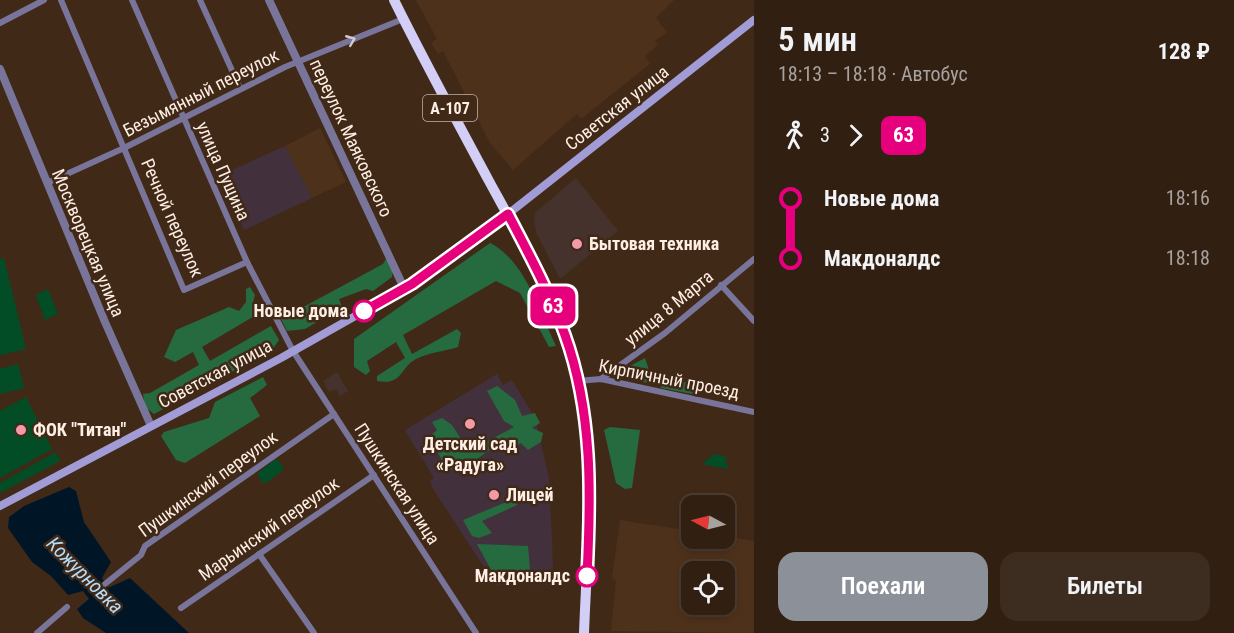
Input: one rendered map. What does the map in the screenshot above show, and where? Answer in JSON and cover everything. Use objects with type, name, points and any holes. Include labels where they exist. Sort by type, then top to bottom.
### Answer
[{"type":"highway","name":"А-107","points":[[394,0],[543,282],[561,325],[577,381],[590,474],[584,633]]},
{"type":"main road","name":"Советская улица","points":[[0,506],[293,351],[404,288],[508,214],[754,20]]},
{"type":"street","points":[[0,23],[44,0]]},
{"type":"street","name":"Речной переулок","points":[[61,0],[184,290],[247,262]]},
{"type":"street","name":"улица Пущина","points":[[132,0],[247,262],[293,351]]},
{"type":"street","points":[[200,0],[240,88]]},
{"type":"street","name":"переулок Маяковского","points":[[270,0],[404,288]]},
{"type":"street","name":"Безымянный переулок","points":[[47,183],[124,148],[298,61],[403,19]]},
{"type":"street","name":"Москворецкая улица","points":[[0,69],[151,426]]},
{"type":"street","name":"улица 8 Марта","points":[[602,379],[665,333],[754,259]]},
{"type":"street","points":[[721,285],[754,321]]},
{"type":"street","name":"Пушкинская улица","points":[[293,351],[476,633]]},
{"type":"street","name":"Кирпичный проезд","points":[[577,381],[602,379],[754,412]]},
{"type":"street","name":"Пушкинский переулок","points":[[105,584],[141,555],[145,546],[334,414]]},
{"type":"street","name":"Марьинский переулок","points":[[181,608],[374,475]]},
{"type":"street","points":[[259,554],[314,633]]},
{"type":"street","points":[[37,633],[67,607]]},
{"type":"shaded area","points":[[416,0],[674,0],[656,18],[667,32],[655,41],[658,45],[645,56],[650,64],[581,119],[577,114],[513,170],[490,143],[443,51],[438,54],[431,43],[437,39]]},
{"type":"shaded area","points":[[320,128],[346,182],[312,198],[285,146]]},
{"type":"shaded area","points":[[285,146],[312,198],[244,230],[219,176]]},
{"type":"shaded area","points":[[576,178],[618,231],[560,279],[536,232],[535,213]]},
{"type":"shaded area","points":[[337,372],[348,391],[340,396],[336,389],[329,392],[323,381]]},
{"type":"shaded area","name":"Лицей","points":[[497,374],[503,385],[512,380],[535,418],[549,478],[554,585],[507,584],[496,586],[432,487],[430,481],[434,478],[405,430]]},
{"type":"shaded area","points":[[620,520],[681,529],[681,549],[735,549],[735,538],[754,541],[754,633],[611,631],[616,581],[612,578]]},
{"type":"green space","points":[[490,243],[502,251],[522,274],[556,346],[549,347],[520,293],[496,281],[403,335],[412,354],[457,329],[461,333],[458,347],[416,359],[392,381],[377,381],[377,376],[405,358],[396,342],[367,361],[370,371],[366,375],[354,367],[354,339]]},
{"type":"green space","points":[[4,258],[26,349],[0,355],[0,259]]},
{"type":"green space","points":[[386,259],[393,266],[392,277],[373,291],[366,289],[339,299],[342,307],[305,329],[287,331],[281,319],[383,264]]},
{"type":"green space","points":[[250,287],[255,295],[252,306],[261,312],[202,347],[210,361],[271,326],[279,340],[272,350],[154,414],[145,407],[143,394],[150,393],[199,365],[193,352],[175,362],[164,357],[176,330],[229,307],[239,311],[246,302],[246,289]]},
{"type":"green space","points":[[48,289],[58,314],[45,320],[36,295]]},
{"type":"green space","points":[[645,358],[652,379],[649,383],[633,380],[628,371],[630,366]]},
{"type":"green space","points":[[18,364],[24,388],[0,394],[0,369]]},
{"type":"green space","points":[[263,377],[267,385],[250,398],[260,416],[185,463],[176,460],[161,436],[164,432],[209,418],[215,402]]},
{"type":"green space","points":[[663,377],[693,384],[695,390],[692,394],[661,388],[660,379]]},
{"type":"green space","points":[[497,386],[515,400],[522,416],[535,413],[540,423],[532,428],[543,433],[541,442],[528,450],[521,443],[509,450],[494,447],[458,472],[446,467],[429,437],[437,430],[432,422],[442,418],[452,425],[469,451],[514,427],[504,421],[487,391]]},
{"type":"green space","name":"ФОК \"Титан\"","points":[[26,397],[52,449],[0,478],[0,411]]},
{"type":"green space","points":[[610,427],[640,430],[632,488],[625,489],[616,483],[604,430]]},
{"type":"green space","points":[[56,452],[60,461],[0,493],[0,483]]},
{"type":"green space","points":[[714,454],[725,456],[728,469],[702,464]]},
{"type":"green space","points":[[274,460],[278,460],[283,467],[282,471],[266,483],[262,482],[257,474]]},
{"type":"green space","points":[[516,498],[517,505],[482,521],[492,533],[479,538],[472,536],[463,520]]},
{"type":"green space","points":[[477,544],[528,546],[530,570],[491,570]]},
{"type":"water","name":"Кожурновка","points":[[69,487],[76,491],[84,522],[111,562],[102,578],[108,588],[130,578],[189,633],[106,633],[83,618],[77,609],[89,599],[83,591],[68,595],[51,576],[32,562],[8,528],[9,517],[24,506]]},
{"type":"bus line","name":"63","points":[[364,311],[450,259],[508,214],[543,282],[565,336],[580,394],[590,474],[587,576]]},
{"type":"place","name":"Бытовая техника","points":[[577,244]]},
{"type":"place","name":"Новые дома","points":[[364,311]]},
{"type":"place","name":"Детский сад «Радуга»","points":[[470,424]]},
{"type":"place","name":"ФОК \"Титан\"","points":[[21,430]]},
{"type":"place","name":"Лицей","points":[[494,495]]},
{"type":"place","name":"Макдоналдс","points":[[587,576]]}]
